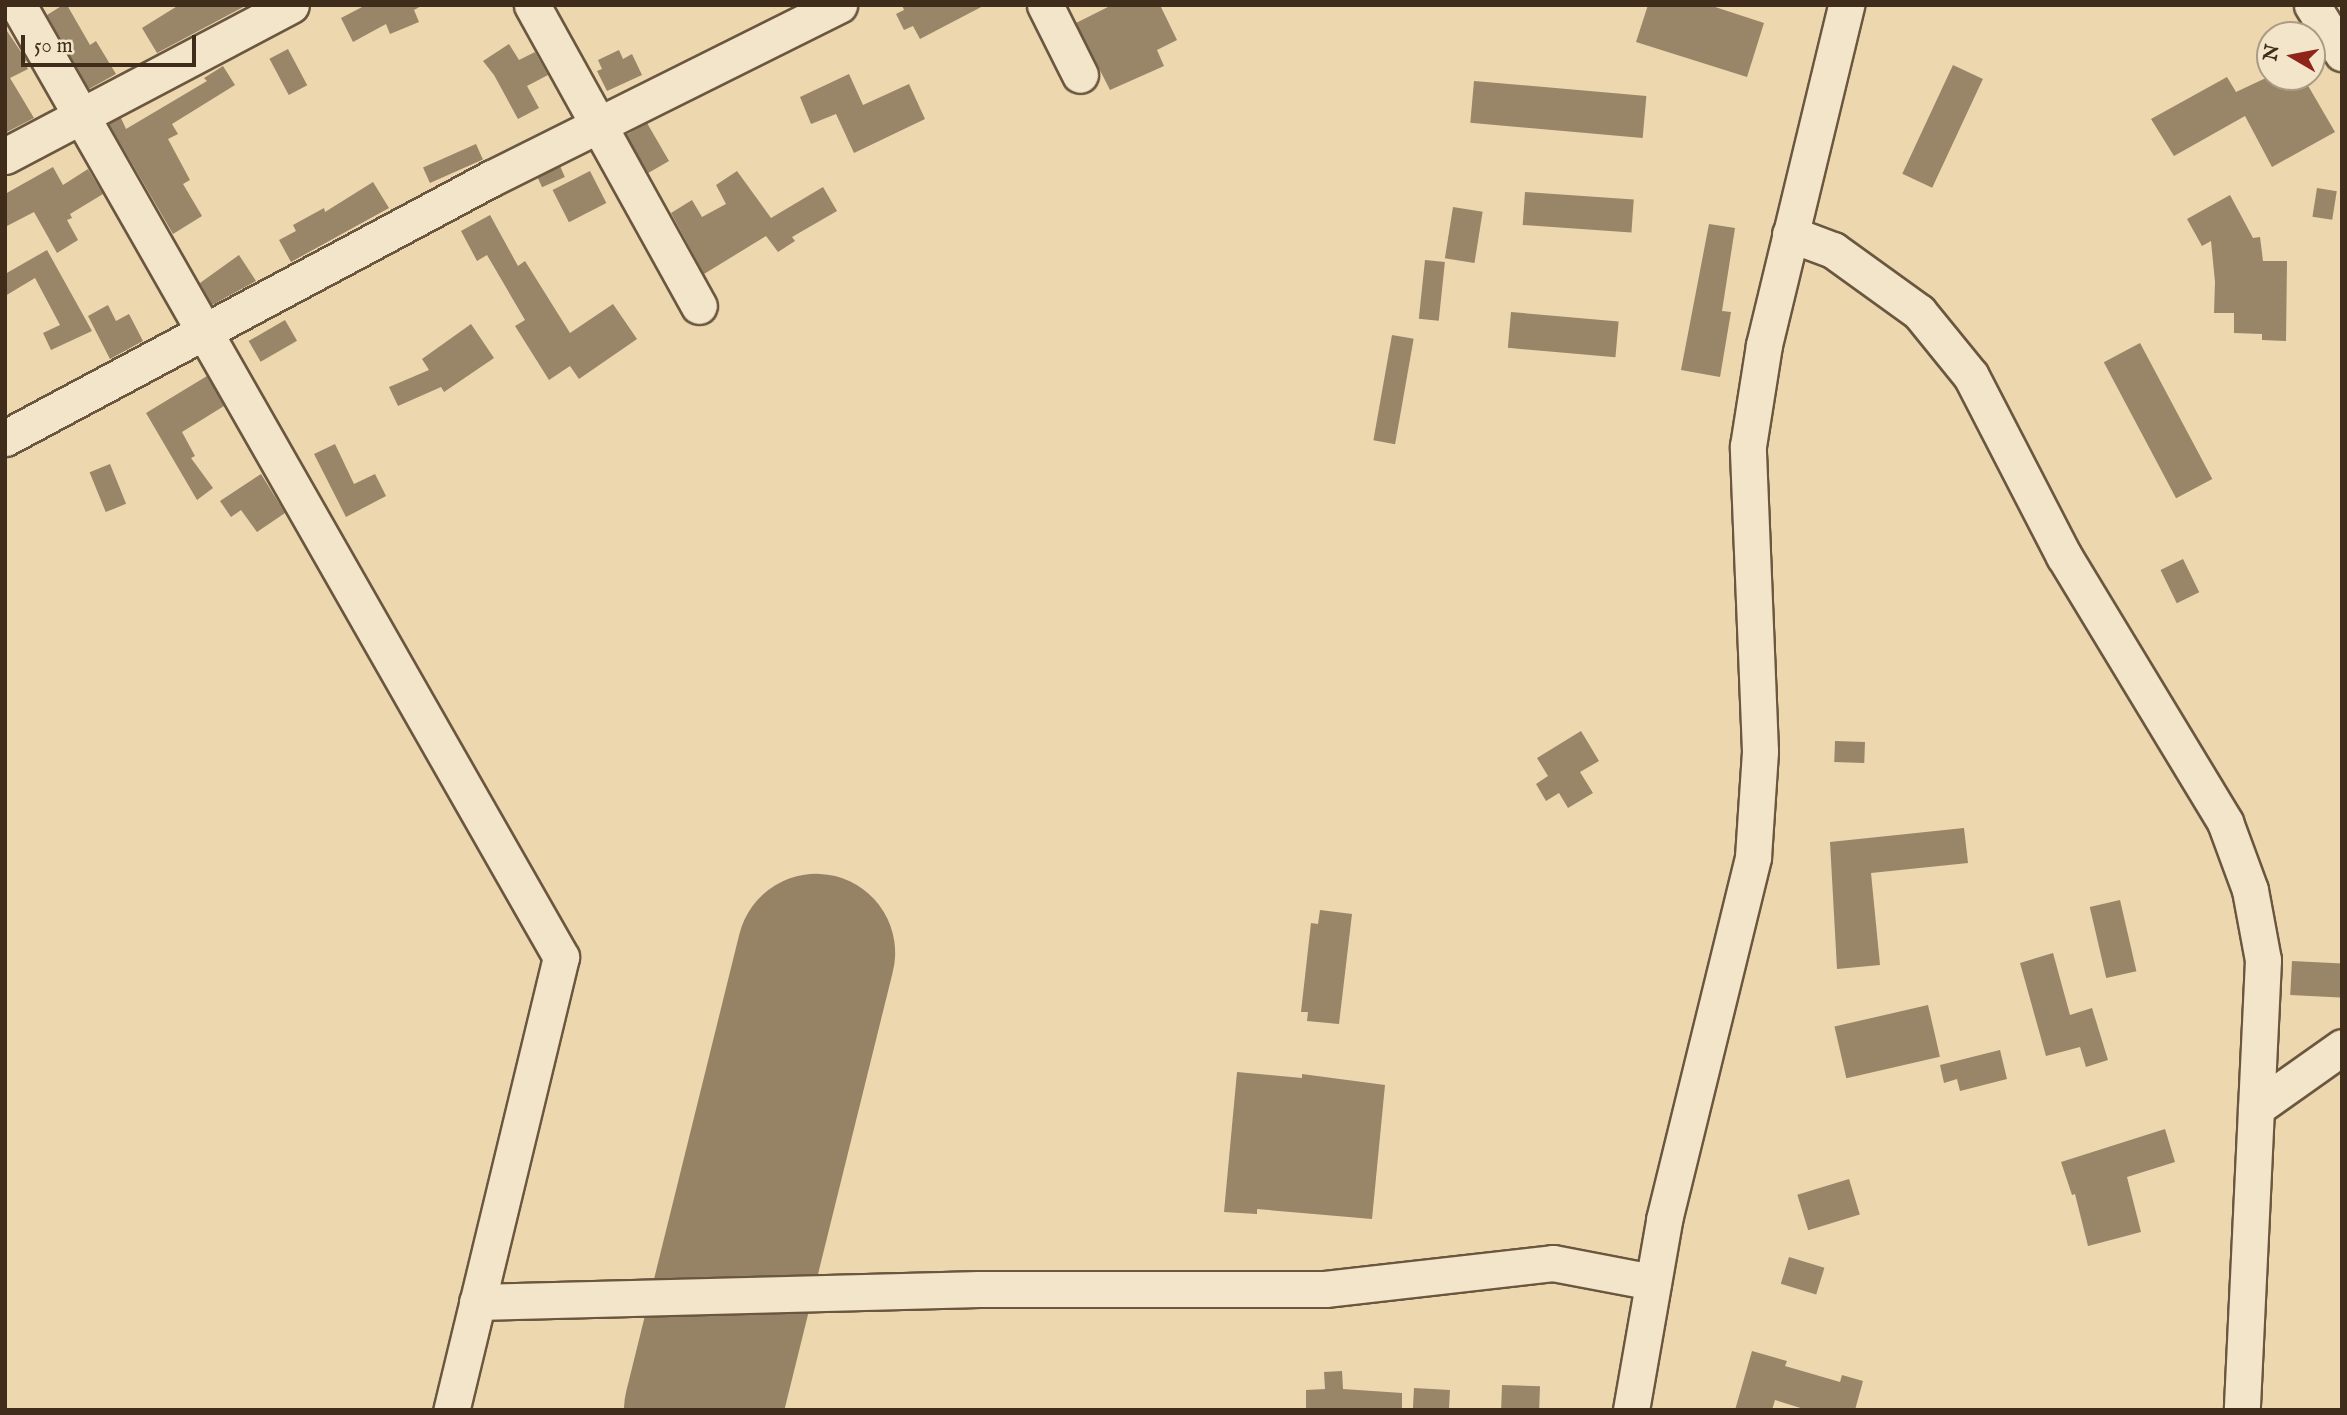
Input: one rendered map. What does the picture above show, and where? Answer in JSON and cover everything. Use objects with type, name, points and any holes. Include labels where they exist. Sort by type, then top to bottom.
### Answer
[{"type":"street","points":[[18,5],[561,957],[451,1410]]},
{"type":"street","points":[[5,156],[291,5]]},
{"type":"street","points":[[533,5],[699,306]]},
{"type":"street","points":[[5,438],[492,178],[839,5]]},
{"type":"street","points":[[1045,5],[1080,75]]},
{"type":"street","points":[[1631,1410],[1664,1220],[1753,857],[1760,751],[1748,446],[1764,345],[1846,5]]},
{"type":"street","points":[[2312,5],[2342,53]]},
{"type":"street","points":[[1790,234],[1833,250],[1919,312],[1971,376],[2064,556],[2225,822],[2250,890],[2263,960],[2242,1410]]},
{"type":"street","points":[[2256,1108],[2342,1047]]},
{"type":"street","points":[[477,1302],[980,1289],[1325,1289],[1553,1263],[1653,1282]]},
{"type":"building","points":[[67,5],[90,45],[96,41],[116,74],[89,89],[47,15]]},
{"type":"building","points":[[179,5],[247,5],[157,53],[142,28]]},
{"type":"building","points":[[366,5],[423,5],[414,10],[419,22],[390,34],[386,24],[353,42],[341,18]]},
{"type":"building","points":[[902,5],[985,5],[920,39],[913,26],[904,30],[896,14],[904,10]]},
{"type":"building","points":[[1112,5],[1160,5],[1177,40],[1157,50],[1164,66],[1110,90],[1076,23]]},
{"type":"building","points":[[1648,5],[1709,5],[1764,23],[1747,77],[1636,42]]},
{"type":"building","points":[[5,28],[27,61],[24,62],[28,69],[10,78],[34,118],[5,133]]},
{"type":"building","points":[[509,44],[519,60],[535,52],[548,75],[527,86],[539,108],[518,119],[494,75],[483,61]]},
{"type":"building","points":[[288,49],[307,85],[289,95],[269,59]]},
{"type":"building","points":[[619,50],[623,59],[632,54],[642,75],[607,91],[597,71],[602,69],[598,60]]},
{"type":"building","points":[[1953,65],[1983,79],[1932,188],[1902,174]]},
{"type":"building","points":[[223,66],[235,85],[172,124],[178,134],[168,139],[190,180],[183,184],[202,216],[173,234],[109,124],[121,118],[126,129],[207,81],[204,78]]},
{"type":"building","points":[[849,74],[863,105],[909,84],[925,119],[854,153],[836,114],[811,124],[800,97]]},
{"type":"building","points":[[2227,77],[2236,92],[2256,83],[2256,91],[2311,91],[2335,132],[2272,167],[2245,116],[2174,156],[2151,119]]},
{"type":"building","points":[[1474,81],[1646,96],[1643,138],[1470,123]]},
{"type":"building","points":[[647,123],[669,161],[648,173],[626,135]]},
{"type":"building","points":[[476,144],[483,160],[430,183],[423,168]]},
{"type":"building","points":[[560,166],[565,177],[542,187],[537,176]]},
{"type":"building","points":[[53,167],[63,185],[88,169],[103,194],[70,214],[72,218],[67,220],[78,240],[57,253],[34,212],[5,227],[5,194]]},
{"type":"building","points":[[590,171],[606,203],[569,222],[553,190]]},
{"type":"building","points":[[737,171],[771,218],[823,187],[837,211],[792,237],[795,241],[778,252],[766,236],[704,274],[671,213],[692,200],[702,217],[726,204],[716,185]]},
{"type":"building","points":[[373,182],[389,208],[291,262],[279,240],[296,231],[293,225],[324,208],[325,212]]},
{"type":"building","points":[[2317,188],[2337,191],[2332,220],[2312,217]]},
{"type":"building","points":[[1525,192],[1634,200],[1631,233],[1523,225]]},
{"type":"building","points":[[2230,195],[2253,238],[2260,237],[2263,261],[2287,261],[2286,341],[2262,340],[2262,334],[2234,333],[2234,313],[2214,313],[2215,282],[2211,241],[2202,246],[2187,219]]},
{"type":"building","points":[[1453,207],[1483,212],[1474,263],[1445,258]]},
{"type":"building","points":[[490,215],[518,266],[525,261],[570,333],[613,304],[637,339],[579,379],[570,366],[549,380],[515,326],[525,320],[487,255],[477,261],[461,231]]},
{"type":"building","points":[[1709,224],[1735,228],[1722,311],[1731,312],[1720,377],[1681,370]]},
{"type":"building","points":[[47,250],[92,331],[51,350],[43,333],[60,325],[35,278],[5,296],[5,274]]},
{"type":"building","points":[[239,255],[256,281],[212,305],[200,283]]},
{"type":"building","points":[[1425,260],[1445,262],[1439,321],[1419,319]]},
{"type":"building","points":[[108,305],[116,321],[129,314],[143,341],[110,359],[88,316]]},
{"type":"building","points":[[1511,312],[1619,321],[1615,357],[1508,348]]},
{"type":"building","points":[[285,320],[297,341],[261,362],[249,341]]},
{"type":"building","points":[[471,324],[494,358],[444,392],[441,387],[398,406],[389,387],[429,370],[422,359]]},
{"type":"building","points":[[1392,335],[1414,339],[1395,444],[1373,440]]},
{"type":"building","points":[[2140,343],[2212,479],[2176,498],[2104,362]]},
{"type":"building","points":[[207,376],[224,406],[182,432],[195,456],[191,458],[213,488],[197,500],[146,413]]},
{"type":"building","points":[[335,444],[354,484],[375,474],[386,496],[346,517],[314,454]]},
{"type":"building","points":[[110,464],[126,504],[106,512],[90,472]]},
{"type":"building","points":[[261,474],[285,513],[257,532],[241,510],[231,517],[220,501]]},
{"type":"building","points":[[2183,559],[2199,592],[2177,603],[2161,570]]},
{"type":"building","points":[[1581,731],[1599,761],[1580,772],[1593,793],[1568,808],[1559,793],[1546,801],[1536,784],[1548,776],[1537,758]]},
{"type":"building","points":[[1835,741],[1865,742],[1864,763],[1834,762]]},
{"type":"building","points":[[1964,828],[1968,863],[1871,873],[1880,965],[1837,969],[1830,842]]},
{"type":"building","points":[[2120,900],[2136,971],[2106,978],[2090,907]]},
{"type":"building","points":[[1320,910],[1352,914],[1339,1024],[1307,1021],[1308,1012],[1301,1012],[1311,923],[1318,924]]},
{"type":"building","points":[[2053,953],[2070,1015],[2092,1008],[2108,1060],[2086,1067],[2080,1047],[2046,1056],[2020,963]]},
{"type":"building","points":[[2292,961],[2342,964],[2340,998],[2290,995]]},
{"type":"building","points":[[1928,1005],[1940,1057],[1846,1078],[1834,1027]]},
{"type":"building","points":[[2000,1050],[2007,1079],[1960,1091],[1957,1079],[1944,1083],[1940,1065]]},
{"type":"building","points":[[1237,1072],[1302,1078],[1302,1074],[1385,1085],[1372,1219],[1257,1209],[1257,1214],[1224,1212]]},
{"type":"building","points":[[2165,1129],[2175,1162],[2127,1177],[2141,1232],[2088,1246],[2075,1194],[2072,1195],[2061,1162]]},
{"type":"building","points":[[1849,1179],[1860,1214],[1808,1230],[1797,1195]]},
{"type":"building","points":[[1789,1257],[1824,1268],[1816,1295],[1781,1284]]},
{"type":"building","points":[[1752,1351],[1787,1361],[1785,1366],[1840,1382],[1842,1375],[1863,1381],[1855,1410],[1807,1410],[1775,1400],[1772,1410],[1735,1410]]},
{"type":"building","points":[[1342,1371],[1343,1389],[1402,1393],[1402,1410],[1306,1410],[1306,1390],[1325,1389],[1324,1372]]},
{"type":"building","points":[[1502,1385],[1540,1386],[1539,1410],[1501,1410]]},
{"type":"building","points":[[1414,1388],[1450,1390],[1449,1410],[1413,1410]]},
{"type":"runway","points":[[703,1410],[816,953]]}]
